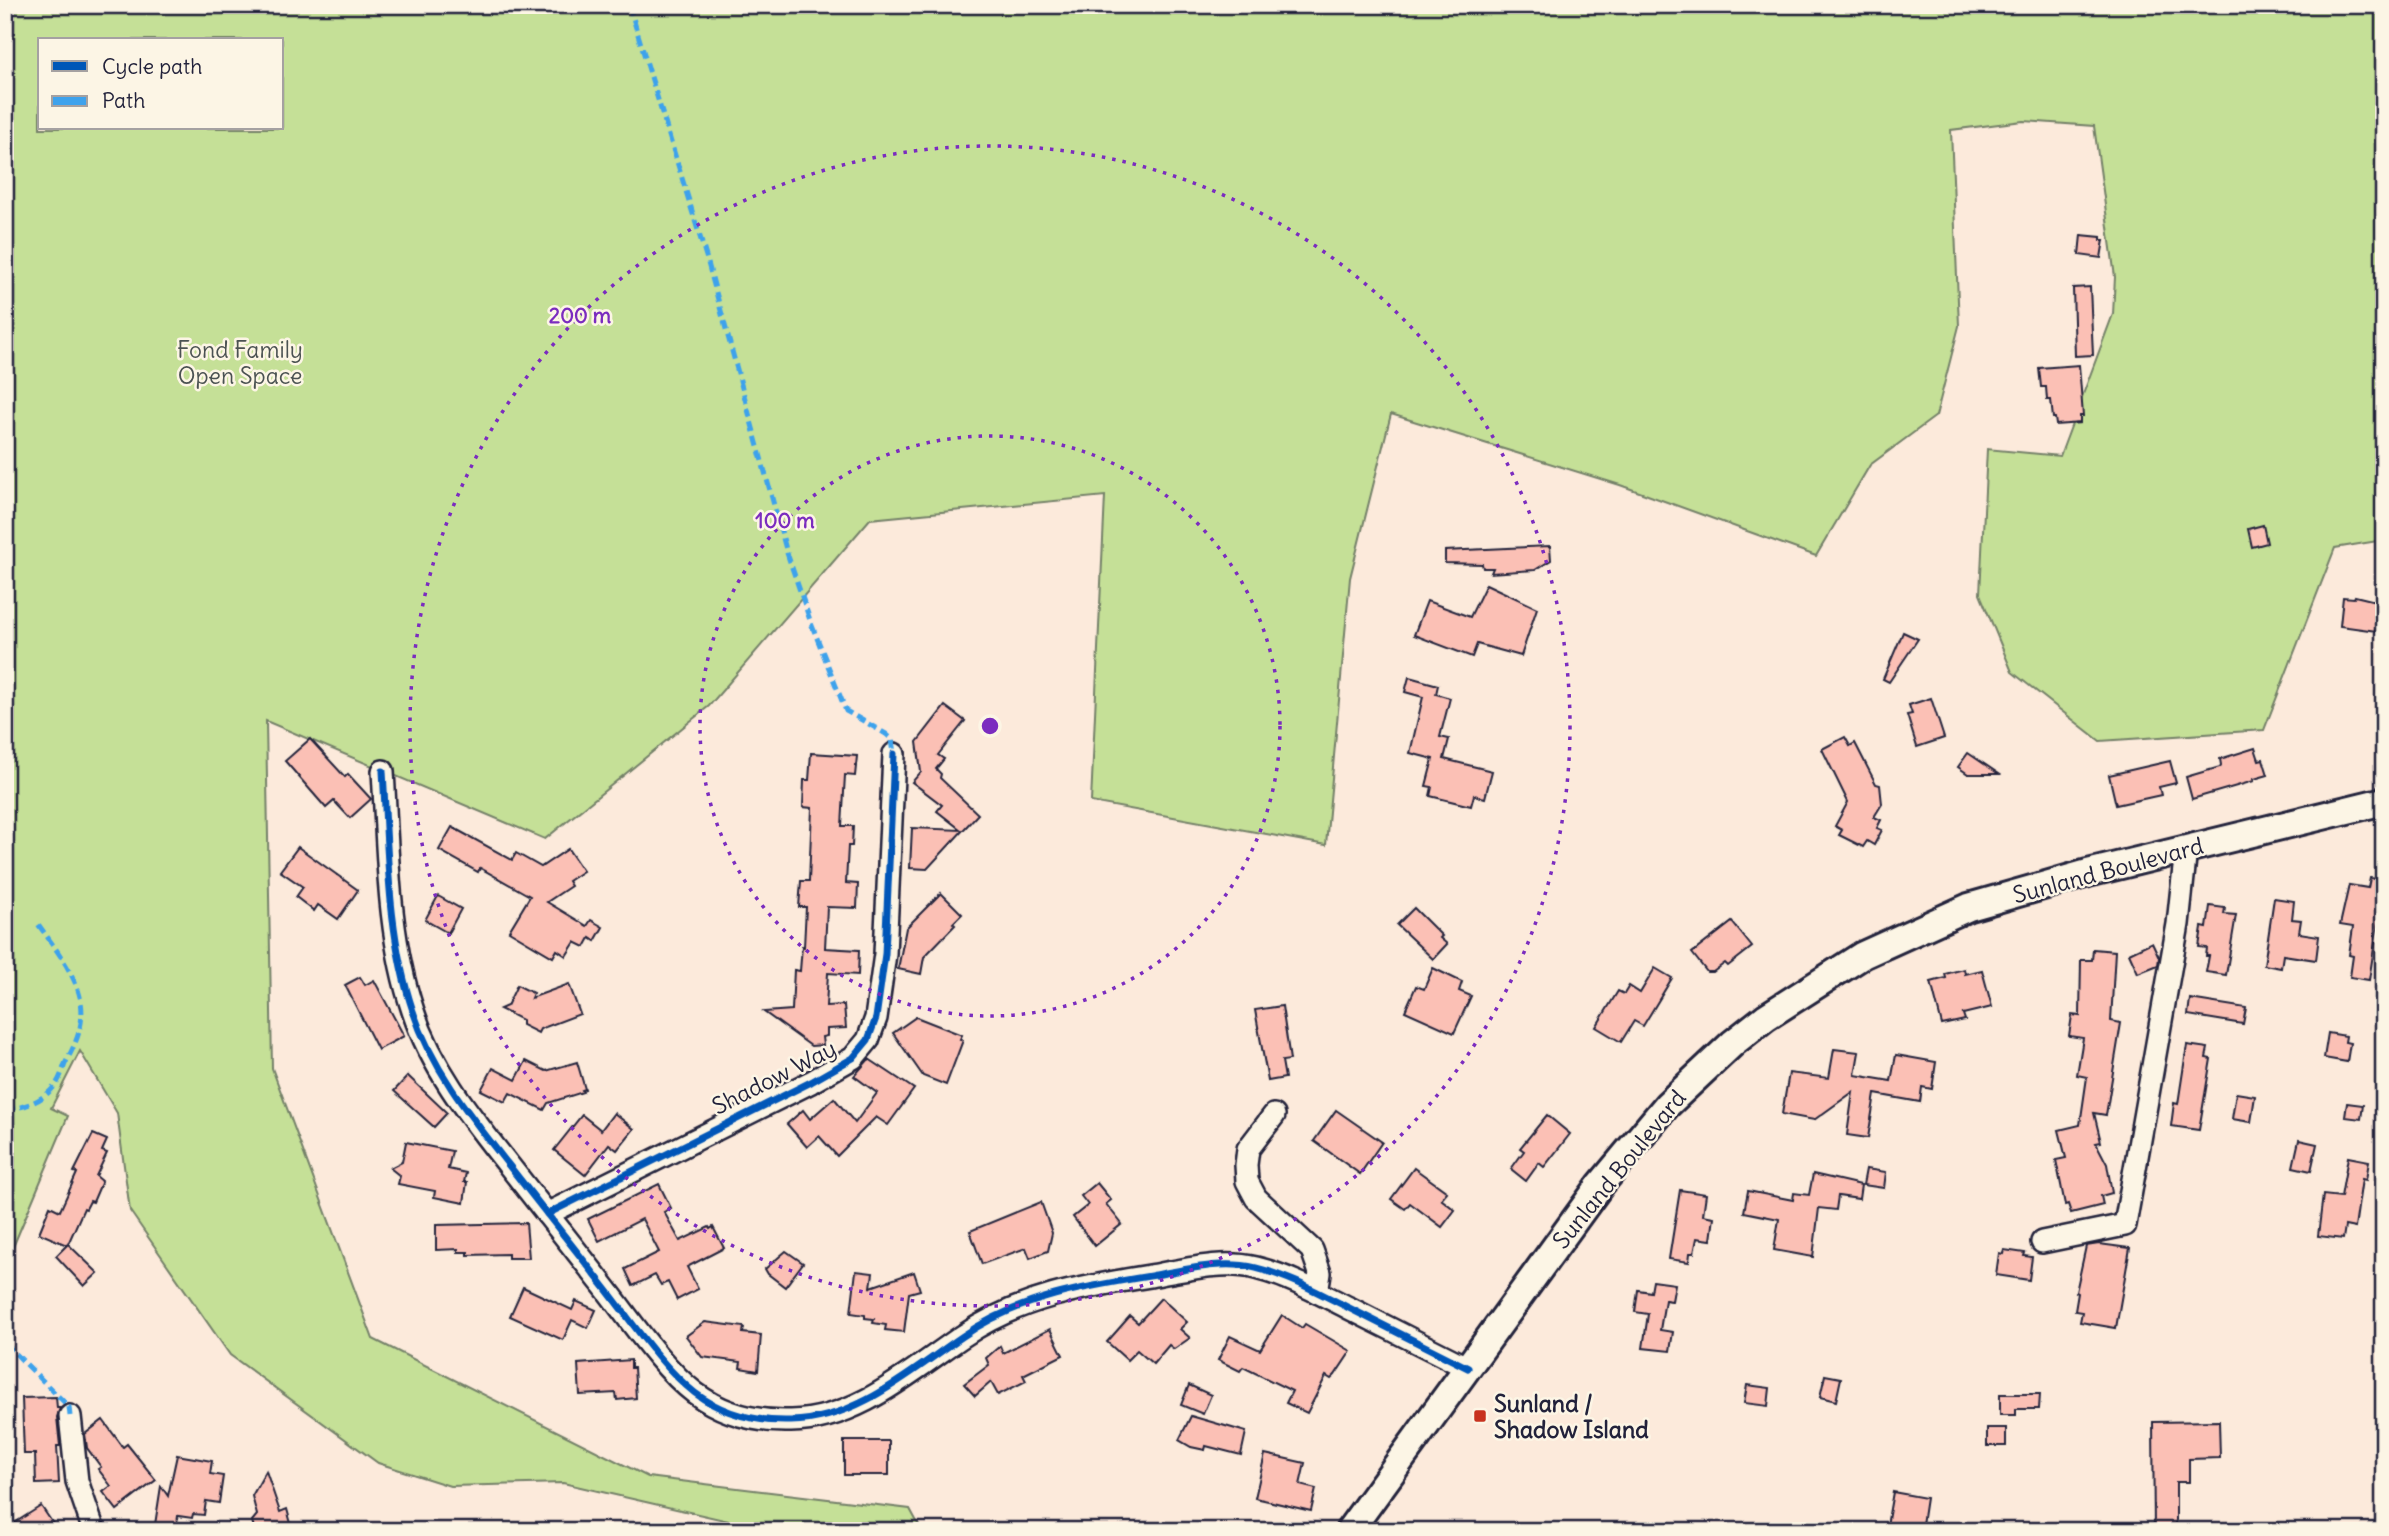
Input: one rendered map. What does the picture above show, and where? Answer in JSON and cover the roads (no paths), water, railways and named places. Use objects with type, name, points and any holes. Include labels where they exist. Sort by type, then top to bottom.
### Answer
[{"type":"main road","name":"Sunland Boulevard","points":[[1349,1531],[1601,1184],[1638,1138],[1690,1082],[1766,1017],[1863,955],[1969,907],[2088,873],[2384,801]]},
{"type":"street","name":"Shadow Way","points":[[547,1214],[811,1082],[853,1058],[868,1040],[876,1018],[885,954],[894,754]]},
{"type":"street","points":[[383,771],[391,910],[401,963],[414,1013],[440,1070],[460,1104],[547,1214],[672,1371],[698,1395],[737,1415],[757,1420],[824,1418],[868,1400],[981,1324],[1014,1307],[1086,1287],[1220,1264],[1252,1267],[1287,1277],[1468,1368]]},
{"type":"street","points":[[2042,1242],[2125,1225],[2178,924],[2186,849]]},
{"type":"street","points":[[1274,1115],[1248,1149],[1247,1181],[1256,1198],[1312,1250],[1320,1273],[1317,1292]]},
{"type":"street","points":[[71,1416],[77,1481],[94,1531]]},
{"type":"place","name":"Sunland / Shadow Island","points":[[1480,1416]]},
{"type":"park label","name":"Fond Family Open Space","points":[[240,362]]}]
